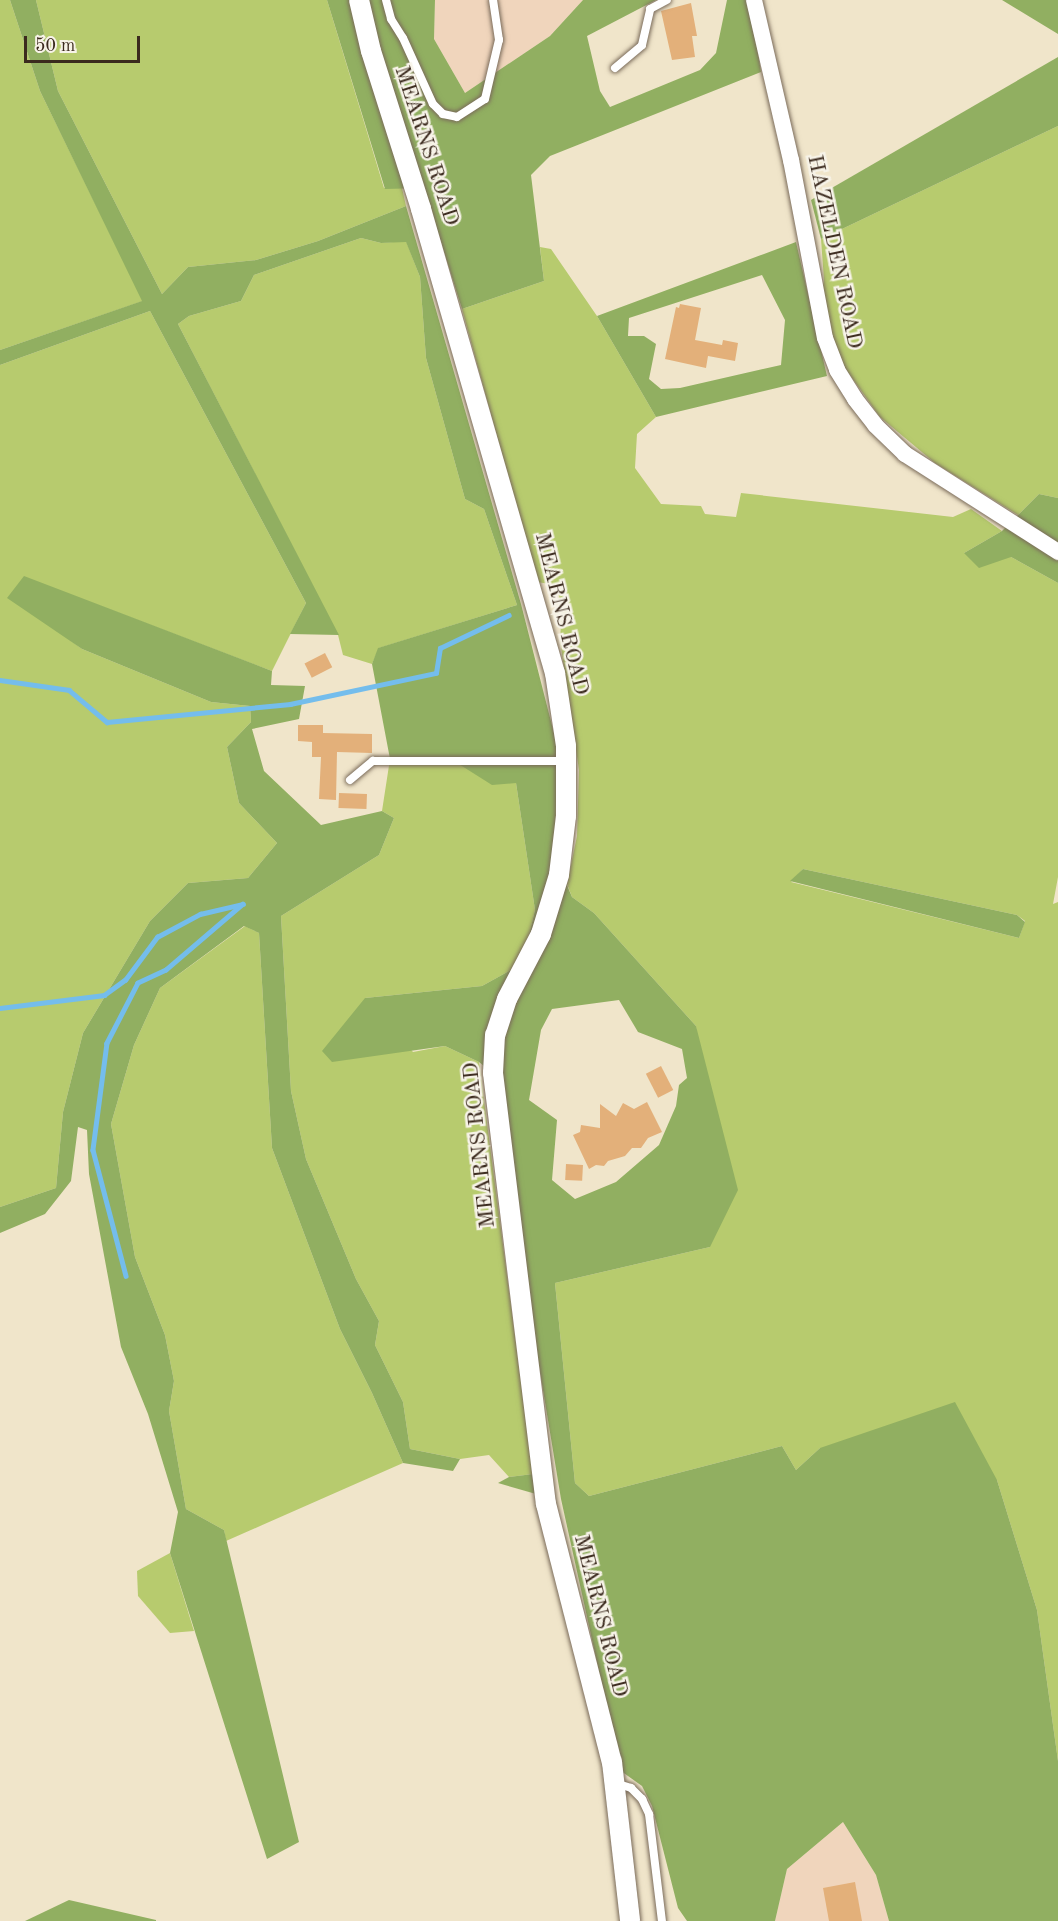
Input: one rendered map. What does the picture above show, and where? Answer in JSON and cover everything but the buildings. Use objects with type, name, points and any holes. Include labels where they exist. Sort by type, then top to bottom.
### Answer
[{"type":"street","name":"MEARNS ROAD","points":[[358,0],[371,51],[422,209],[555,673],[566,761],[566,816],[560,875],[541,933],[507,999],[495,1035],[493,1073],[546,1504],[612,1762],[630,1921]]},
{"type":"street","name":"HAZELDEN ROAD","points":[[754,0],[791,160],[825,338],[837,370],[855,399],[905,454],[1058,552]]},
{"type":"lane","points":[[386,0],[391,19],[403,38],[433,104],[443,114],[457,117],[485,99],[499,40],[493,0]]},
{"type":"lane","points":[[615,68],[642,45],[650,9],[667,0]]},
{"type":"lane","points":[[350,780],[373,761],[566,761]]},
{"type":"lane","points":[[614,1783],[631,1788],[642,1799],[649,1814],[662,1921]]},
{"type":"shaded area","points":[[435,0],[583,0],[550,36],[465,93],[434,39]]},
{"type":"shaded area","points":[[843,1822],[876,1875],[889,1921],[775,1921],[787,1869]]},
{"type":"green space","points":[[0,0],[10,0],[40,91],[143,301],[0,350]]},
{"type":"green space","points":[[10,0],[36,0],[58,91],[162,294],[188,267],[256,260],[318,241],[406,206],[521,604],[557,745],[555,857],[572,897],[594,913],[696,1026],[738,1190],[710,1247],[555,1283],[575,1483],[589,1496],[782,1446],[796,1470],[820,1448],[955,1402],[997,1480],[1037,1610],[1058,1761],[1058,1921],[889,1921],[876,1875],[843,1822],[787,1869],[775,1921],[687,1921],[678,1908],[652,1806],[642,1786],[621,1771],[561,1499],[524,1275],[501,1080],[479,1062],[445,1046],[332,1062],[322,1051],[365,998],[482,986],[522,964],[535,910],[516,783],[492,785],[454,761],[390,759],[372,664],[378,648],[517,605],[484,509],[465,499],[426,358],[420,277],[406,242],[381,243],[361,238],[254,275],[241,301],[189,316],[178,324],[339,635],[290,634],[306,603],[150,311],[0,365],[0,350],[142,301],[40,91]],"holes":[[[619,1000],[638,1032],[682,1049],[687,1078],[679,1085],[676,1106],[659,1145],[616,1182],[575,1199],[552,1180],[557,1120],[529,1100],[541,1030],[552,1009]]]},
{"type":"green space","points":[[36,0],[327,0],[384,188],[402,188],[406,206],[318,241],[256,260],[188,267],[162,294],[58,91]]},
{"type":"green space","points":[[327,0],[435,0],[434,39],[465,93],[550,36],[583,0],[656,0],[587,36],[600,91],[610,107],[700,70],[716,53],[727,0],[750,0],[761,72],[550,156],[531,175],[544,281],[462,309],[424,188],[385,189]]},
{"type":"green space","points":[[1002,0],[1058,0],[1058,34]]},
{"type":"green space","points":[[1058,57],[1058,126],[821,239],[811,200]]},
{"type":"green space","points":[[1058,126],[1058,498],[1039,494],[1018,515],[935,463],[880,417],[840,361],[821,302],[824,280],[821,239]]},
{"type":"green space","points":[[361,238],[381,243],[406,241],[420,277],[426,358],[465,499],[484,509],[517,605],[379,648],[372,664],[343,655],[338,635],[178,324],[189,316],[241,301],[254,275]]},
{"type":"green space","points":[[796,242],[827,376],[656,417],[597,316]],"holes":[[[762,275],[785,320],[781,365],[680,388],[661,389],[649,379],[656,344],[644,336],[628,336],[629,318]]]},
{"type":"green space","points":[[540,247],[551,249],[597,316],[656,417],[637,434],[635,468],[661,504],[701,506],[705,514],[736,517],[741,493],[953,517],[971,509],[1002,531],[964,553],[1011,557],[1058,583],[1058,877],[1053,904],[1058,902],[1058,1761],[1037,1610],[997,1480],[820,1448],[796,1470],[782,1446],[589,1496],[575,1483],[555,1283],[710,1247],[696,1026],[594,913],[572,897],[567,884],[577,836],[579,770],[560,640],[562,607],[556,585],[537,582],[462,309],[544,281]],"holes":[[[803,869],[1017,915],[1025,921],[1019,938],[791,882]]]},
{"type":"green space","points":[[150,311],[306,603],[272,671],[24,577],[47,623],[82,649],[211,702],[250,706],[251,722],[227,747],[239,803],[277,843],[248,878],[188,883],[150,921],[83,1033],[63,1112],[56,1188],[0,1207],[0,365]]},
{"type":"green space","points":[[1039,494],[1058,498],[1058,583],[1011,557],[979,568],[964,553],[1002,531]]},
{"type":"green space","points":[[24,576],[272,671],[271,685],[305,686],[299,719],[252,729],[264,771],[321,825],[382,811],[394,818],[379,855],[281,916],[291,1091],[306,1159],[356,1279],[379,1321],[375,1345],[403,1402],[410,1449],[460,1459],[453,1471],[403,1463],[340,1329],[272,1148],[259,933],[244,926],[160,988],[134,1045],[111,1124],[135,1257],[165,1335],[174,1381],[169,1411],[186,1509],[224,1530],[299,1842],[267,1859],[170,1553],[178,1512],[148,1414],[121,1347],[89,1174],[87,1130],[78,1127],[71,1181],[45,1214],[0,1233],[0,1207],[56,1188],[63,1112],[83,1033],[150,921],[188,883],[248,878],[277,843],[239,803],[227,747],[251,722],[250,706],[211,702],[82,649],[7,598]]},
{"type":"green space","points":[[390,759],[454,761],[516,783],[535,910],[522,964],[482,986],[365,998],[413,1052],[445,1046],[479,1062],[533,1474],[509,1477],[489,1455],[460,1459],[410,1449],[403,1402],[375,1345],[379,1321],[356,1279],[306,1159],[291,1091],[281,916],[379,855],[394,818],[382,811]]},
{"type":"green space","points":[[803,869],[1017,915],[1025,922],[1019,938],[790,881]]},
{"type":"green space","points":[[245,926],[259,933],[272,1148],[340,1329],[403,1463],[226,1541],[224,1530],[186,1509],[169,1411],[174,1381],[165,1335],[135,1257],[111,1124],[134,1045],[160,988]]},
{"type":"green space","points":[[533,1474],[536,1494],[498,1483],[509,1477]]},
{"type":"green space","points":[[170,1553],[194,1631],[170,1633],[138,1596],[137,1571]]},
{"type":"green space","points":[[69,1900],[156,1920],[156,1921],[25,1921]]},
{"type":"waterway","points":[[0,680],[69,690],[107,722],[290,704],[436,673],[440,648],[509,615]]},
{"type":"waterway","points":[[0,1008],[104,995],[125,980],[157,937],[200,914],[243,904],[166,970],[138,983],[107,1043],[93,1150],[126,1276]]}]
